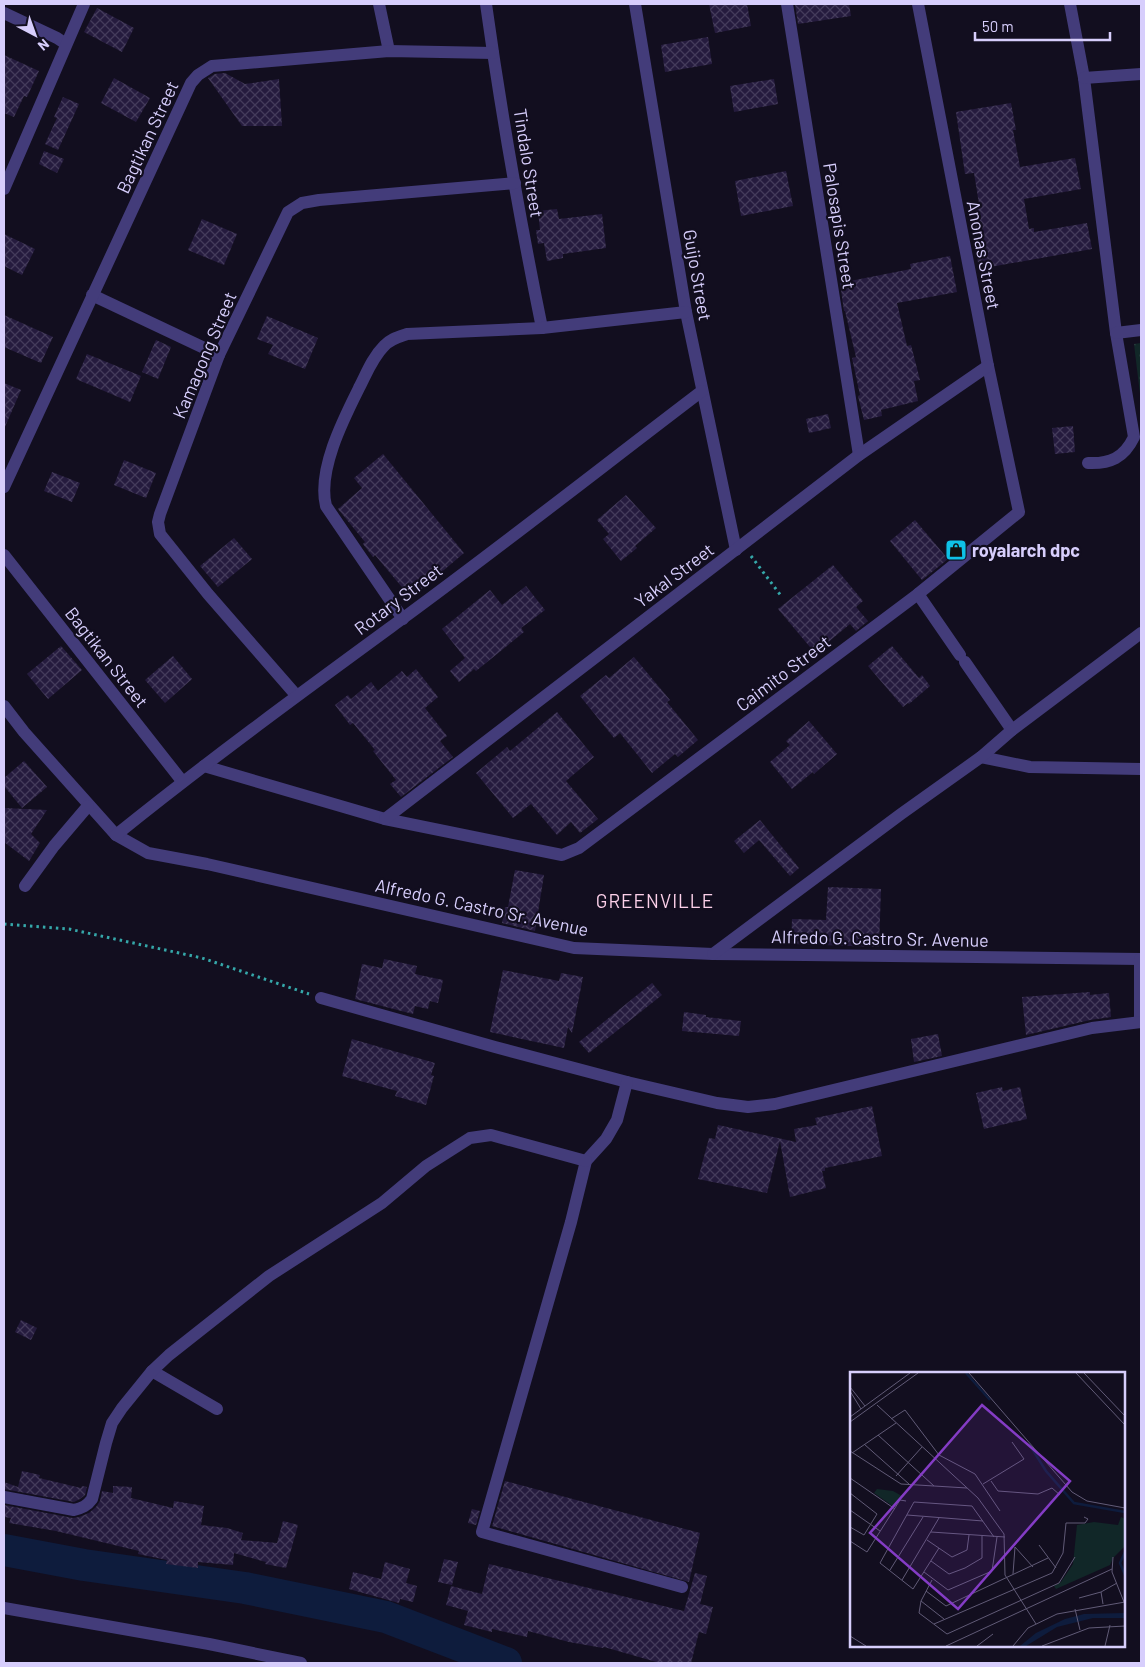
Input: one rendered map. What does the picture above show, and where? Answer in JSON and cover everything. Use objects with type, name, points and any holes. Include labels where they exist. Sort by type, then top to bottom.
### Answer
[{"type":"street","points":[[4,189],[84,4]]},
{"type":"street","points":[[378,4],[388,51]]},
{"type":"street","name":"Tindalo Street","points":[[486,4],[524,240],[542,328]]},
{"type":"street","name":"Guijo Street","points":[[635,4],[686,312],[736,550]]},
{"type":"street","name":"Palosapis Street","points":[[787,4],[859,455]]},
{"type":"street","name":"Anonas Street","points":[[918,4],[988,366],[1019,512]]},
{"type":"street","points":[[1070,4],[1084,78],[1116,333],[1134,437],[1128,449],[1120,456],[1098,464],[1088,463]]},
{"type":"street","points":[[4,13],[66,44]]},
{"type":"street","name":"Bagtikan Street","points":[[4,487],[191,83],[198,75],[212,66],[388,51],[493,53]]},
{"type":"street","points":[[1084,78],[1141,74]]},
{"type":"street","name":"Kamagong Street","points":[[296,695],[208,594],[160,534],[158,522],[160,514],[219,355],[288,212],[302,203],[515,183]]},
{"type":"street","points":[[92,295],[219,355]]},
{"type":"street","points":[[403,619],[326,506],[324,496],[332,449],[344,418],[374,358],[384,345],[394,338],[407,334],[542,328],[686,312]]},
{"type":"street","points":[[1116,333],[1141,330]]},
{"type":"street","name":"Yakal Street","points":[[385,818],[859,455],[988,366]]},
{"type":"street","name":"Rotary Street","points":[[116,836],[182,781],[296,695],[403,619],[702,391]]},
{"type":"street","name":"Caimito Street","points":[[385,818],[562,855],[580,848],[918,594],[1019,512]]},
{"type":"street","name":"Bagtikan Street","points":[[4,555],[182,781]]},
{"type":"street","points":[[918,594],[1012,730]]},
{"type":"street","points":[[713,954],[981,757],[1012,730],[1141,633]]},
{"type":"street","name":"Alfredo G. Castro Sr. Avenue","points":[[4,706],[24,732],[116,836],[148,853],[574,948],[713,954],[1141,959]]},
{"type":"street","points":[[981,757],[1030,767],[1141,769]]},
{"type":"street","points":[[204,766],[385,818]]},
{"type":"street","points":[[26,886],[54,846],[88,806]]},
{"type":"street","points":[[321,998],[627,1082],[717,1103],[748,1107],[775,1104],[1092,1028],[1141,1022],[1141,959]]},
{"type":"street","points":[[627,1082],[617,1120],[606,1139],[586,1161],[571,1222],[482,1532],[682,1587]]},
{"type":"street","points":[[4,1497],[74,1510],[88,1505],[92,1499],[112,1423],[152,1371],[169,1355],[269,1276],[382,1203],[426,1166],[470,1138],[491,1134],[586,1161]]},
{"type":"street","points":[[152,1371],[217,1409]]},
{"type":"street","points":[[4,1608],[209,1644],[300,1663]]},
{"type":"path","points":[[736,550],[750,555],[782,597]]},
{"type":"path","points":[[4,924],[69,929],[202,958],[321,998]]},
{"type":"green space","points":[[1141,343],[1141,402],[1134,344]]},
{"type":"building","points":[[709,4],[747,4],[751,26],[715,33]]},
{"type":"building","points":[[795,4],[849,4],[851,16],[798,24]]},
{"type":"building","points":[[97,8],[134,28],[122,52],[84,32]]},
{"type":"building","points":[[708,37],[712,64],[665,72],[661,45]]},
{"type":"building","points":[[4,55],[39,71],[27,97],[24,96],[14,117],[4,113]]},
{"type":"building","points":[[225,73],[245,84],[279,79],[282,126],[242,126],[208,78],[215,74]]},
{"type":"building","points":[[114,78],[150,98],[136,122],[101,103]]},
{"type":"building","points":[[774,79],[778,104],[734,112],[730,86]]},
{"type":"building","points":[[63,97],[79,104],[58,150],[45,144],[57,118],[54,117]]},
{"type":"building","points":[[1011,103],[1016,130],[1013,130],[1020,167],[1075,158],[1081,189],[1024,199],[1029,229],[1034,228],[1034,232],[1087,223],[1092,249],[979,269],[976,251],[979,251],[972,206],[979,204],[974,173],[965,174],[956,112]]},
{"type":"building","points":[[44,151],[64,159],[57,173],[39,164]]},
{"type":"building","points":[[786,171],[793,206],[741,216],[735,181]]},
{"type":"building","points":[[557,209],[559,219],[602,214],[606,248],[563,254],[563,258],[547,261],[544,243],[538,244],[536,230],[540,230],[538,211]]},
{"type":"building","points":[[202,219],[237,234],[224,265],[188,250]]},
{"type":"building","points":[[4,234],[35,249],[22,275],[4,266]]},
{"type":"building","points":[[950,256],[957,292],[897,303],[907,346],[911,345],[920,380],[914,381],[918,401],[881,410],[882,416],[864,420],[852,358],[856,357],[844,311],[840,283],[911,269],[910,264]]},
{"type":"building","points":[[4,315],[53,337],[41,363],[4,347]]},
{"type":"building","points":[[267,316],[318,338],[305,369],[268,354],[273,345],[257,339]]},
{"type":"building","points":[[156,340],[171,347],[158,379],[142,372]]},
{"type":"building","points":[[87,354],[141,376],[130,402],[76,379]]},
{"type":"building","points":[[4,383],[21,390],[4,429]]},
{"type":"building","points":[[828,414],[831,428],[809,433],[806,419]]},
{"type":"building","points":[[1073,426],[1075,452],[1055,454],[1052,428]]},
{"type":"building","points":[[383,454],[464,553],[411,598],[375,555],[373,557],[363,544],[365,542],[338,509],[362,488],[354,478]]},
{"type":"building","points":[[124,460],[156,473],[146,498],[114,485]]},
{"type":"building","points":[[52,472],[80,483],[72,502],[44,491]]},
{"type":"building","points":[[626,495],[656,528],[635,546],[637,548],[621,561],[603,539],[609,534],[597,520]]},
{"type":"building","points":[[915,520],[948,559],[922,580],[890,541]]},
{"type":"building","points":[[234,538],[252,559],[218,587],[200,566]]},
{"type":"building","points":[[833,565],[863,601],[856,607],[868,621],[856,631],[850,624],[815,653],[778,609]]},
{"type":"building","points":[[526,586],[545,610],[521,628],[524,632],[476,671],[474,669],[459,682],[450,671],[465,658],[442,629],[490,590],[502,605]]},
{"type":"building","points":[[61,646],[82,670],[48,699],[27,674]]},
{"type":"building","points":[[892,646],[919,678],[922,675],[930,686],[903,707],[868,666]]},
{"type":"building","points":[[173,656],[192,679],[165,703],[145,680]]},
{"type":"building","points":[[634,657],[670,700],[667,702],[698,740],[678,757],[675,754],[652,773],[620,733],[614,738],[580,696],[606,675],[609,678]]},
{"type":"building","points":[[416,669],[438,697],[425,708],[447,736],[440,741],[453,757],[401,797],[390,784],[396,780],[373,751],[375,750],[353,723],[350,725],[335,705],[348,695],[351,699],[371,682],[378,691],[402,671],[407,677]]},
{"type":"building","points":[[557,712],[594,757],[566,781],[598,819],[580,833],[571,822],[557,835],[531,804],[513,818],[476,773],[507,747],[510,751]]},
{"type":"building","points":[[809,721],[837,754],[814,774],[813,772],[792,789],[770,762],[790,745],[786,741]]},
{"type":"building","points":[[24,761],[47,787],[22,808],[4,786],[4,778]]},
{"type":"building","points":[[4,808],[47,810],[31,834],[40,843],[29,861],[4,842]]},
{"type":"building","points":[[760,820],[799,868],[790,876],[759,840],[744,853],[734,841]]},
{"type":"building","points":[[515,870],[544,875],[535,931],[502,923],[505,907],[508,907]]},
{"type":"building","points":[[828,887],[881,889],[879,947],[791,944],[792,919],[826,920]]},
{"type":"building","points":[[384,959],[417,966],[415,974],[443,980],[438,1003],[430,1001],[428,1009],[415,1006],[413,1014],[355,999],[362,964],[382,968]]},
{"type":"building","points":[[503,970],[559,981],[561,973],[583,977],[572,1033],[568,1027],[564,1048],[490,1032]]},
{"type":"building","points":[[652,983],[662,995],[589,1053],[579,1042]]},
{"type":"building","points":[[1090,992],[1090,995],[1109,993],[1111,1017],[1026,1035],[1022,997]]},
{"type":"building","points":[[684,1012],[706,1015],[706,1017],[741,1021],[739,1036],[682,1031]]},
{"type":"building","points":[[938,1034],[942,1056],[914,1062],[911,1039]]},
{"type":"building","points":[[352,1039],[435,1063],[431,1075],[434,1076],[426,1105],[395,1096],[397,1091],[342,1076]]},
{"type":"building","points":[[1002,1087],[1003,1091],[1020,1087],[1027,1119],[984,1129],[976,1093]]},
{"type":"building","points":[[872,1106],[882,1156],[825,1168],[825,1171],[822,1171],[826,1188],[790,1197],[780,1141],[767,1193],[698,1179],[709,1138],[715,1139],[718,1125],[796,1142],[794,1129],[817,1125],[815,1118]]},
{"type":"building","points":[[21,1320],[37,1328],[31,1340],[15,1332]]},
{"type":"building","points":[[22,1471],[40,1475],[39,1478],[81,1488],[82,1486],[87,1487],[85,1495],[74,1502],[4,1489],[4,1482],[18,1487]]},
{"type":"building","points":[[505,1481],[700,1533],[689,1582],[492,1526]]},
{"type":"building","points":[[113,1486],[132,1487],[131,1498],[173,1508],[174,1501],[204,1506],[201,1525],[227,1528],[243,1533],[241,1540],[277,1543],[283,1521],[298,1525],[286,1568],[265,1564],[266,1562],[234,1553],[233,1565],[198,1562],[198,1568],[166,1564],[167,1560],[138,1554],[139,1551],[56,1531],[9,1523],[11,1518],[4,1517],[4,1505],[73,1518],[79,1517],[89,1513],[96,1507],[100,1501],[102,1491],[113,1493]]},
{"type":"building","points":[[472,1509],[480,1511],[476,1525],[468,1523]]},
{"type":"building","points":[[444,1559],[458,1562],[452,1585],[438,1582]]},
{"type":"building","points":[[385,1562],[410,1569],[406,1583],[417,1586],[413,1602],[400,1599],[399,1603],[349,1589],[353,1572],[381,1579]]},
{"type":"building","points":[[489,1564],[684,1611],[695,1573],[707,1576],[700,1604],[713,1607],[706,1634],[699,1632],[691,1663],[660,1663],[604,1647],[569,1642],[528,1631],[527,1637],[492,1629],[492,1632],[464,1625],[468,1611],[446,1605],[451,1586],[482,1594]]},
{"type":"waterway","points":[[4,1550],[84,1565],[245,1588],[386,1617],[506,1663]]},
{"type":"place","name":"royalarch dpc","points":[[956,550]]},
{"type":"district","name":"GREENVILLE","points":[[655,900]]}]
